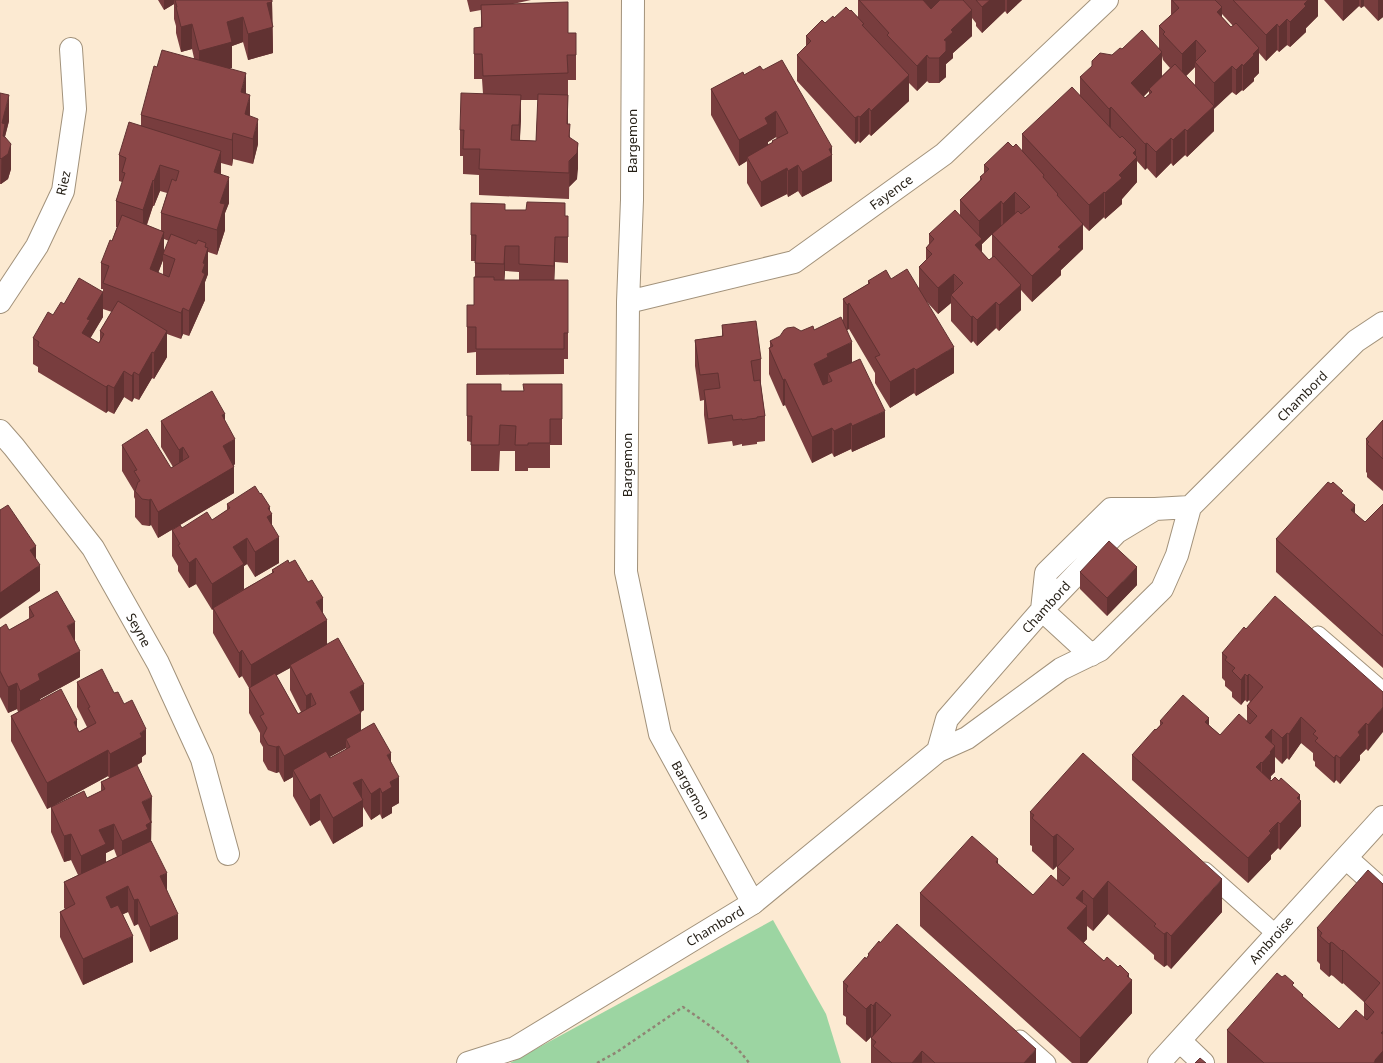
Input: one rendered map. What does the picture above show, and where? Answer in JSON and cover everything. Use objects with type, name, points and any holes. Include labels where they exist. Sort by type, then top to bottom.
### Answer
[{"type":"street","name":"Bargemon","points":[[633,0],[632,200],[628,302],[626,572],[660,734],[753,903]]},
{"type":"street","name":"Fayence","points":[[628,302],[794,262],[944,154],[1107,0]]},
{"type":"street","name":"Riez","points":[[0,302],[37,246],[63,191],[75,108],[71,49]]},
{"type":"street","name":"Chambord","points":[[468,1063],[515,1048],[753,903],[938,751],[968,738],[1061,670],[1100,650],[1162,589],[1177,555],[1190,507],[1356,341],[1383,323]]},
{"type":"street","name":"Seyne","points":[[0,431],[93,548],[158,663],[202,759],[228,854]]},
{"type":"street","name":"Chambord","points":[[938,751],[947,719],[1042,610],[1117,532],[1155,509],[1190,507]]},
{"type":"street","points":[[1042,610],[1090,655]]},
{"type":"street","name":"Ambroise","points":[[1159,1063],[1383,817]]},
{"type":"street","points":[[1346,858],[1383,891]]},
{"type":"street","points":[[1180,1041],[1203,1063]]},
{"type":"lane","points":[[1309,627],[1383,691]]},
{"type":"lane","points":[[1195,862],[1276,934]]},
{"type":"lane","points":[[1006,1026],[1046,1063]]},
{"type":"path","points":[[597,1063],[617,1052],[683,1008],[703,1021],[741,1051],[749,1063]]},
{"type":"green space","points":[[773,920],[826,1014],[841,1063],[510,1063]]},
{"type":"building","points":[[175,0],[272,0],[272,2],[267,3],[273,27],[248,34],[243,17],[227,22],[232,42],[199,51],[192,24],[181,27]]},
{"type":"building","points":[[859,0],[923,0],[931,9],[940,0],[963,0],[972,10],[951,30],[953,32],[944,40],[946,41],[946,51],[939,58],[929,58],[927,55],[917,66],[887,35],[889,33]]},
{"type":"building","points":[[976,0],[990,0],[982,7]]},
{"type":"building","points":[[1172,0],[1215,0],[1222,7],[1217,12],[1231,27],[1236,23],[1259,48],[1243,66],[1242,64],[1236,70],[1232,66],[1214,83],[1195,62],[1206,51],[1196,40],[1182,54],[1163,34],[1165,32],[1159,26],[1179,8]]},
{"type":"building","points":[[1233,0],[1308,0],[1304,4],[1306,6],[1290,22],[1287,19],[1279,27],[1277,24],[1266,35]]},
{"type":"building","points":[[568,2],[568,33],[576,33],[576,55],[567,55],[568,73],[483,76],[482,54],[474,54],[474,28],[482,27],[481,5]]},
{"type":"building","points":[[846,7],[850,11],[851,10],[864,24],[862,25],[909,75],[871,111],[869,108],[860,117],[858,116],[855,118],[797,55],[811,41],[806,36],[822,20],[825,23],[833,16],[834,18]]},
{"type":"building","points":[[1142,30],[1162,52],[1131,83],[1145,98],[1152,92],[1149,89],[1175,64],[1214,106],[1187,131],[1185,129],[1173,140],[1171,138],[1156,152],[1147,143],[1145,144],[1111,107],[1109,109],[1080,77],[1092,66],[1092,61],[1100,53],[1112,55],[1120,48],[1122,49]]},
{"type":"building","points":[[162,50],[246,73],[241,92],[250,95],[245,114],[258,119],[253,139],[233,133],[232,140],[141,115],[154,66],[157,67]]},
{"type":"building","points":[[782,60],[832,147],[829,149],[832,155],[802,172],[798,165],[788,171],[787,168],[761,182],[747,157],[788,133],[776,111],[765,118],[768,124],[739,140],[711,89],[743,72],[744,75],[760,66],[763,70]]},
{"type":"building","points":[[1072,87],[1120,138],[1122,136],[1136,150],[1133,153],[1137,157],[1119,175],[1122,178],[1089,205],[1022,134]]},
{"type":"building","points":[[0,93],[9,95],[2,123],[5,124],[3,136],[11,144],[8,154],[1,159],[0,158]]},
{"type":"building","points":[[461,93],[521,95],[519,125],[512,125],[511,140],[536,141],[538,94],[568,95],[567,124],[570,124],[569,137],[578,143],[577,153],[569,161],[569,173],[479,169],[480,149],[463,149],[464,130],[460,130]]},
{"type":"building","points":[[129,122],[221,151],[214,172],[229,177],[220,203],[225,204],[217,230],[161,213],[172,179],[176,181],[179,171],[160,165],[154,181],[153,180],[143,210],[116,201],[125,173],[122,172],[126,158],[119,155]]},
{"type":"building","points":[[1008,142],[1013,147],[1016,144],[1044,175],[1043,177],[1058,194],[1057,195],[1083,224],[1058,247],[1061,249],[1032,276],[992,234],[1018,211],[1021,214],[1030,207],[1015,192],[1003,204],[1001,201],[979,221],[960,200],[982,179],[980,177],[989,169],[984,165]]},
{"type":"building","points":[[527,202],[565,203],[565,216],[568,216],[568,237],[555,237],[554,266],[519,264],[519,246],[505,246],[504,264],[475,263],[476,235],[471,235],[471,203],[505,204],[505,210],[526,210]]},
{"type":"building","points":[[955,210],[982,239],[975,245],[989,260],[994,256],[1021,285],[999,305],[996,302],[977,320],[973,316],[971,317],[951,295],[963,283],[954,274],[938,288],[919,267],[932,254],[926,248],[934,239],[929,234]]},
{"type":"building","points":[[122,215],[164,232],[150,269],[169,277],[175,259],[163,254],[171,234],[196,244],[198,240],[206,243],[205,247],[208,248],[203,263],[205,264],[202,272],[205,274],[189,311],[183,308],[181,313],[103,283],[109,266],[101,263],[110,240],[112,241]]},
{"type":"building","points":[[907,269],[954,347],[916,370],[914,368],[890,382],[875,357],[880,355],[849,303],[847,305],[843,299],[870,283],[868,281],[886,270],[891,279]]},
{"type":"building","points":[[474,277],[494,277],[494,280],[568,280],[568,333],[564,333],[564,349],[476,349],[476,327],[467,327],[467,305],[474,305]]},
{"type":"building","points":[[79,278],[103,292],[87,319],[90,320],[82,333],[99,343],[104,334],[100,331],[118,301],[167,331],[154,353],[152,352],[139,375],[134,372],[132,376],[124,371],[114,388],[108,385],[106,387],[38,346],[39,342],[33,338],[48,312],[53,315],[61,302],[64,304]]},
{"type":"building","points":[[841,317],[852,342],[827,354],[828,357],[814,364],[823,385],[832,381],[828,373],[860,359],[885,411],[852,426],[851,423],[834,431],[832,428],[812,437],[785,379],[783,380],[769,348],[773,346],[770,341],[780,336],[787,328],[794,327],[801,331],[813,326],[814,330]]},
{"type":"building","points":[[756,321],[761,359],[751,361],[754,381],[760,380],[765,416],[742,420],[733,420],[732,415],[708,419],[704,390],[720,388],[718,373],[700,375],[695,340],[723,336],[722,325]]},
{"type":"building","points":[[467,384],[501,384],[501,391],[524,391],[523,384],[562,384],[562,419],[550,419],[550,443],[528,443],[528,445],[515,445],[516,426],[500,425],[499,445],[471,445],[472,416],[467,416]]},
{"type":"building","points":[[212,391],[225,414],[222,415],[235,439],[223,446],[234,467],[158,512],[151,499],[142,499],[135,491],[138,482],[140,481],[134,471],[137,470],[122,445],[147,429],[171,468],[189,457],[183,447],[179,450],[161,421]]},
{"type":"building","points":[[1383,420],[1383,459],[1367,444],[1369,442],[1366,439]]},
{"type":"building","points":[[1328,482],[1331,484],[1333,482],[1343,491],[1341,493],[1355,505],[1351,510],[1365,522],[1383,504],[1383,636],[1276,539]]},
{"type":"building","points":[[255,486],[270,507],[268,508],[272,514],[267,517],[279,537],[255,552],[247,538],[233,547],[244,564],[212,584],[196,558],[189,563],[178,545],[180,544],[172,530],[180,525],[182,528],[207,512],[212,520],[230,508],[227,504]]},
{"type":"building","points":[[8,505],[36,546],[30,550],[40,565],[0,593],[0,510]]},
{"type":"building","points":[[1109,541],[1137,567],[1107,598],[1080,572]]},
{"type":"building","points":[[288,560],[289,563],[295,560],[308,582],[312,580],[323,598],[316,602],[327,620],[251,665],[242,650],[239,653],[213,608],[274,572],[272,570]]},
{"type":"building","points":[[57,591],[75,622],[67,626],[80,651],[38,674],[40,680],[20,691],[17,683],[8,687],[0,671],[0,628],[6,624],[9,630],[34,616],[29,607]]},
{"type":"building","points":[[1275,596],[1383,692],[1383,707],[1368,725],[1366,723],[1358,732],[1360,735],[1340,758],[1336,755],[1334,758],[1315,741],[1318,738],[1313,734],[1316,731],[1301,717],[1289,734],[1287,733],[1282,738],[1272,729],[1265,737],[1275,746],[1262,763],[1261,762],[1256,767],[1271,781],[1275,777],[1279,781],[1281,778],[1300,795],[1297,798],[1301,801],[1280,824],[1278,822],[1269,831],[1271,833],[1248,858],[1132,755],[1155,729],[1156,730],[1163,723],[1160,721],[1183,695],[1209,718],[1205,722],[1220,735],[1239,714],[1250,724],[1257,716],[1247,706],[1263,687],[1249,674],[1247,676],[1245,674],[1241,680],[1232,671],[1235,668],[1225,660],[1227,657],[1222,653],[1244,627],[1246,629]]},
{"type":"building","points":[[338,638],[364,684],[350,692],[361,713],[284,756],[279,746],[276,747],[268,745],[263,736],[267,728],[260,716],[264,714],[249,688],[275,673],[298,714],[316,704],[311,693],[306,696],[290,665]]},
{"type":"building","points":[[102,669],[114,693],[118,692],[124,704],[132,700],[146,729],[140,733],[142,737],[110,754],[108,750],[47,783],[11,716],[61,689],[77,720],[74,722],[79,732],[96,723],[88,708],[90,707],[77,682]]},
{"type":"building","points":[[374,723],[391,753],[387,755],[399,777],[390,782],[392,787],[382,793],[380,788],[371,794],[362,779],[353,783],[363,800],[333,818],[320,794],[310,800],[293,770],[326,751],[330,758],[350,747],[346,739]]},
{"type":"building","points":[[1083,753],[1222,879],[1171,936],[1167,932],[1164,934],[1154,926],[1156,924],[1108,881],[1093,899],[1083,890],[1076,898],[1087,906],[1067,928],[1104,961],[1107,957],[1118,967],[1120,965],[1129,974],[1127,976],[1132,980],[1080,1038],[920,893],[972,836],[998,859],[996,862],[1033,895],[1051,875],[1063,886],[1070,878],[1057,867],[1074,849],[1057,834],[1053,837],[1032,818],[1034,815],[1030,812]]},
{"type":"building","points":[[137,765],[152,797],[142,802],[151,822],[146,825],[148,829],[122,841],[114,824],[99,830],[106,844],[81,856],[71,834],[64,836],[51,807],[84,791],[87,798],[105,789],[101,782]]},
{"type":"building","points":[[151,841],[167,873],[160,876],[178,914],[150,927],[138,899],[134,900],[128,886],[106,897],[111,908],[118,905],[133,936],[83,959],[60,912],[75,904],[64,882]]},
{"type":"building","points":[[1368,870],[1383,884],[1383,1031],[1381,1033],[1383,1034],[1383,1051],[1374,1063],[1264,1063],[1227,1030],[1277,973],[1282,977],[1285,975],[1294,983],[1292,985],[1303,995],[1302,996],[1339,1029],[1356,1010],[1367,1020],[1374,1012],[1364,1002],[1380,983],[1343,950],[1342,951],[1331,942],[1329,944],[1320,936],[1322,933],[1317,928]]},
{"type":"building","points":[[897,924],[1036,1049],[1024,1063],[935,1063],[922,1051],[912,1063],[892,1063],[873,1046],[876,1042],[871,1038],[891,1015],[876,1002],[873,1006],[871,1004],[866,1009],[846,991],[848,986],[843,982],[865,957],[866,959],[869,955],[868,954],[879,941],[880,943]]},
{"type":"building","points":[[1200,1058],[1206,1063],[1195,1063]]}]
